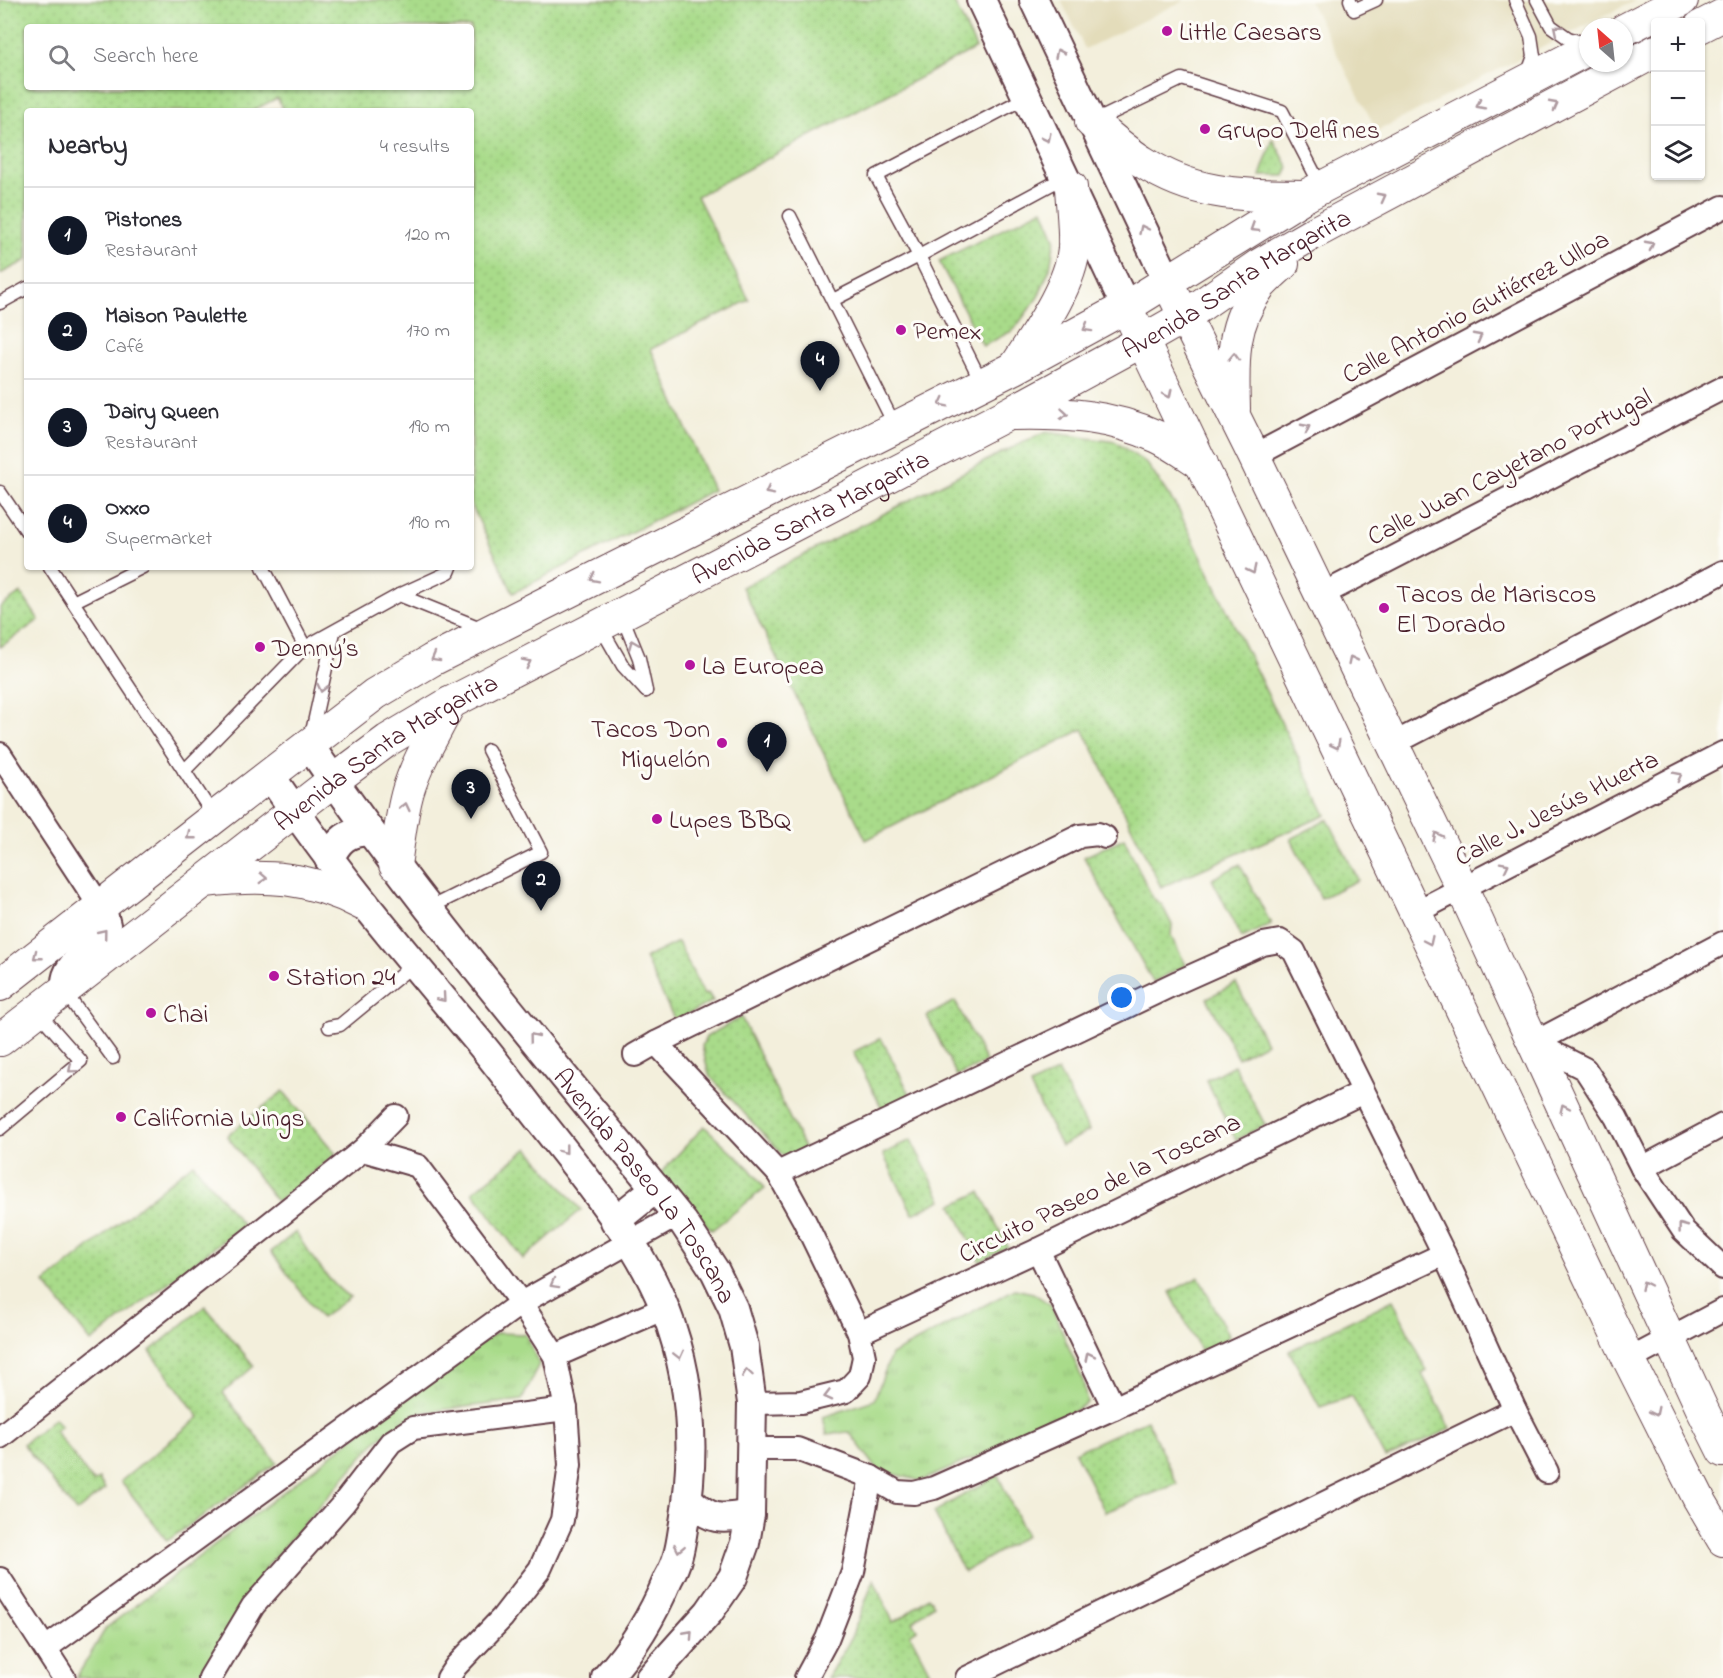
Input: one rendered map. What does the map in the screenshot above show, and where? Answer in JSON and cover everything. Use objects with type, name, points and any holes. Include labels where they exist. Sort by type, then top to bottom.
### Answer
[{"type":"main road","points":[[1633,25],[1682,0]]},
{"type":"main road","points":[[1705,25],[1723,15]]},
{"type":"main road","name":"Avenida Santa Margarita","points":[[0,985],[375,694],[432,660],[1014,368],[1126,307],[1314,192],[1579,54]]},
{"type":"main road","name":"Avenida Santa Margarita","points":[[0,1040],[334,780],[388,741],[450,703],[1006,415],[1184,317],[1259,265],[1312,234],[1651,54]]},
{"type":"main road","points":[[1092,122],[1143,162],[1178,180],[1212,191],[1242,195],[1314,192]]},
{"type":"main road","points":[[1014,368],[1065,282],[1074,249],[1069,182]]},
{"type":"main road","points":[[1234,416],[1234,347],[1242,316],[1260,287],[1312,234]]},
{"type":"main road","points":[[1168,282],[1462,888],[1723,1450]]},
{"type":"main road","points":[[1126,307],[1629,1360],[1698,1499],[1723,1540]]},
{"type":"main road","points":[[1006,415],[1054,413],[1093,417],[1129,425],[1160,438],[1202,464]]},
{"type":"main road","points":[[395,865],[402,816],[409,790],[420,762],[450,703]]},
{"type":"main road","points":[[205,881],[256,877],[301,881],[323,886],[364,905]]},
{"type":"street","points":[[981,0],[1069,182],[1126,307]]},
{"type":"street","points":[[1034,0],[1168,282]]},
{"type":"street","name":"Calle Antonio Gutiérrez Ulloa","points":[[1254,456],[1723,207]]},
{"type":"street","name":"Calle Juan Cayetano Portugal","points":[[1321,595],[1723,388]]},
{"type":"street","points":[[1393,744],[1723,572]]},
{"type":"street","name":"Avenida Paseo La Toscana","points":[[309,745],[427,909],[678,1215],[715,1271],[733,1308],[744,1346],[752,1403],[750,1514],[745,1543],[733,1577],[708,1612],[650,1678]]},
{"type":"street","name":"Calle J. Jesús Huerta","points":[[1416,912],[1723,753]]},
{"type":"street","points":[[0,754],[107,917],[109,925],[101,937],[63,973],[64,990]]},
{"type":"street","name":"Avenida Paseo La Toscana","points":[[270,775],[364,905],[488,1054],[578,1169],[623,1231],[665,1308],[679,1355],[689,1404],[692,1452],[688,1499],[678,1557],[656,1608],[620,1663],[606,1678]]},
{"type":"street","points":[[329,859],[335,846],[345,837],[357,831],[370,831]]},
{"type":"street","points":[[635,1055],[1080,836],[1098,834],[1105,837]]},
{"type":"street","points":[[778,1173],[1178,982],[1263,944],[1280,941],[1294,951],[1444,1254],[1515,1410],[1547,1472]]},
{"type":"street","points":[[1534,1043],[1723,943]]},
{"type":"street","points":[[656,1043],[778,1173],[860,1333],[864,1358],[860,1376],[846,1391],[801,1402],[752,1403]]},
{"type":"street","points":[[1534,1043],[1585,1069],[1616,1117],[1642,1168],[1683,1230],[1723,1268]]},
{"type":"street","name":"Circuito Paseo de la Toscana","points":[[860,1333],[1038,1250],[1363,1092]]},
{"type":"street","points":[[0,1437],[363,1150],[396,1116]]},
{"type":"street","points":[[1642,1168],[1723,1125]]},
{"type":"street","points":[[363,1150],[418,1166],[521,1303],[555,1356],[566,1409],[570,1465],[562,1520],[540,1569],[502,1618],[456,1666],[448,1678]]},
{"type":"street","points":[[46,1648],[623,1231],[656,1188]]},
{"type":"street","points":[[623,1231],[678,1215]]},
{"type":"street","points":[[1038,1250],[1114,1408]]},
{"type":"street","points":[[752,1449],[797,1449],[871,1477],[897,1492],[914,1493],[934,1488],[1114,1408],[1444,1254]]},
{"type":"street","points":[[555,1356],[665,1308]]},
{"type":"street","points":[[1629,1360],[1723,1311]]},
{"type":"street","points":[[210,1678],[253,1606],[343,1504],[391,1442],[413,1428],[566,1409]]},
{"type":"street","points":[[967,1678],[1515,1410]]},
{"type":"street","points":[[806,1678],[827,1640],[853,1572],[871,1477]]},
{"type":"street","points":[[688,1499],[701,1512],[713,1516],[729,1518],[750,1514]]},
{"type":"street","points":[[0,1579],[64,1678]]},
{"type":"lane","points":[[1350,0],[1354,10],[1376,0]]},
{"type":"lane","points":[[1515,0],[1531,36],[1534,56],[1525,82]]},
{"type":"lane","points":[[1537,0],[1551,26],[1568,38],[1579,41]]},
{"type":"lane","points":[[1092,122],[1182,79],[1282,111],[1314,192]]},
{"type":"lane","points":[[982,384],[919,256],[876,176],[1028,97]]},
{"type":"lane","points":[[833,300],[1069,182]]},
{"type":"lane","points":[[790,216],[896,427]]},
{"type":"lane","points":[[0,303],[24,290]]},
{"type":"lane","points":[[0,492],[24,528]]},
{"type":"lane","points":[[52,570],[215,817]]},
{"type":"lane","points":[[73,602],[138,570]]},
{"type":"lane","points":[[265,570],[305,648]]},
{"type":"lane","points":[[184,771],[305,648],[399,595],[450,570]]},
{"type":"lane","points":[[399,595],[487,631]]},
{"type":"lane","points":[[611,621],[639,658],[646,691],[622,666],[611,621]]},
{"type":"lane","points":[[309,745],[334,632]]},
{"type":"lane","points":[[427,909],[541,852],[489,750]]},
{"type":"lane","points":[[329,1028],[340,1025],[413,964]]},
{"type":"lane","points":[[64,990],[113,1058]]},
{"type":"lane","points":[[0,1129],[81,1061],[37,1011]]},
{"type":"shaded area","points":[[1061,0],[1185,0],[1085,49]]},
{"type":"shaded area","points":[[1309,0],[1636,0],[1600,18],[1579,18],[1579,29],[1377,131]]},
{"type":"green space","points":[[0,0],[953,0],[976,48],[697,196],[749,300],[651,349],[713,490],[513,593],[474,510],[474,108],[282,108],[277,98],[258,108],[24,108],[24,262],[0,274]]},
{"type":"green space","points":[[1273,139],[1289,168],[1285,176],[1260,176]]},
{"type":"green space","points":[[1043,209],[1055,238],[1050,268],[1038,297],[1014,330],[983,346],[939,261]]},
{"type":"green space","points":[[1046,432],[1116,442],[1148,465],[1178,509],[1326,815],[1161,887],[1083,729],[866,840],[742,587]]},
{"type":"green space","points":[[21,593],[39,620],[0,647],[0,607]]},
{"type":"green space","points":[[1328,819],[1358,880],[1321,898],[1291,839]]},
{"type":"green space","points":[[1124,838],[1152,897],[1162,905],[1172,925],[1171,936],[1186,965],[1153,982],[1084,857]]},
{"type":"green space","points":[[1240,864],[1271,924],[1242,938],[1212,879]]},
{"type":"green space","points":[[678,942],[704,995],[708,993],[713,1001],[675,1021],[645,958]]},
{"type":"green space","points":[[1236,983],[1266,1043],[1238,1058],[1207,998]]},
{"type":"green space","points":[[955,1001],[986,1062],[957,1076],[927,1016]]},
{"type":"green space","points":[[741,1017],[806,1152],[789,1162],[709,1075],[702,1046],[706,1037]]},
{"type":"green space","points":[[881,1038],[912,1098],[884,1112],[853,1052]]},
{"type":"green space","points":[[1234,1065],[1265,1125],[1236,1140],[1206,1080]]},
{"type":"green space","points":[[1058,1071],[1089,1131],[1061,1146],[1030,1086]]},
{"type":"green space","points":[[283,1091],[336,1154],[277,1202],[227,1136]]},
{"type":"green space","points":[[704,1126],[749,1168],[765,1188],[712,1230],[658,1176]]},
{"type":"green space","points":[[911,1140],[942,1200],[913,1214],[883,1154]]},
{"type":"green space","points":[[528,1148],[581,1210],[523,1259],[473,1192]]},
{"type":"green space","points":[[193,1163],[243,1225],[91,1342],[45,1283]]},
{"type":"green space","points":[[980,1192],[1008,1247],[980,1262],[952,1205]]},
{"type":"green space","points":[[296,1232],[328,1277],[350,1297],[321,1318],[271,1252]]},
{"type":"green space","points":[[1199,1277],[1229,1337],[1201,1352],[1170,1292]]},
{"type":"green space","points":[[1015,1289],[1033,1293],[1051,1305],[1083,1381],[1087,1403],[1046,1427],[921,1481],[878,1470],[849,1432],[827,1434],[823,1417],[874,1400],[891,1355]]},
{"type":"green space","points":[[1393,1300],[1427,1371],[1422,1374],[1451,1429],[1385,1458],[1352,1396],[1320,1407],[1289,1351]]},
{"type":"green space","points":[[205,1306],[254,1366],[223,1393],[277,1463],[167,1541],[121,1481],[199,1417],[150,1351]]},
{"type":"green space","points":[[497,1333],[525,1334],[539,1364],[522,1400],[423,1412],[377,1440],[268,1565],[204,1678],[76,1678],[106,1628],[460,1356]]},
{"type":"green space","points":[[55,1418],[61,1426],[55,1431],[93,1482],[99,1479],[105,1489],[76,1512],[23,1444]]},
{"type":"green space","points":[[1147,1420],[1177,1484],[1105,1512],[1075,1452]]},
{"type":"green space","points":[[998,1475],[1026,1536],[964,1572],[934,1512]]},
{"type":"green space","points":[[874,1580],[893,1622],[928,1597],[934,1604],[912,1622],[917,1629],[910,1634],[933,1678],[827,1678],[849,1642]]},
{"type":"place","name":"Little Caesars","points":[[1167,31]]},
{"type":"place","name":"Grupo Delfines","points":[[1205,129]]},
{"type":"place","name":"Pemex","points":[[901,330]]},
{"type":"place","name":"Oxxo","points":[[820,391]]},
{"type":"place","name":"Tacos de Mariscos El Dorado","points":[[1384,608]]},
{"type":"place","name":"Denny’s","points":[[260,647]]},
{"type":"place","name":"La Europea","points":[[690,665]]},
{"type":"place","name":"Tacos Don Miguelón","points":[[722,743]]},
{"type":"place","name":"Pistones","points":[[767,772]]},
{"type":"place","name":"Dairy Queen","points":[[471,819]]},
{"type":"place","name":"Lupes BBQ","points":[[657,819]]},
{"type":"place","name":"Maison Paulette","points":[[541,911]]},
{"type":"place","name":"Station 24","points":[[274,976]]},
{"type":"place","name":"Chai","points":[[151,1013]]},
{"type":"place","name":"California Wings","points":[[121,1117]]}]
